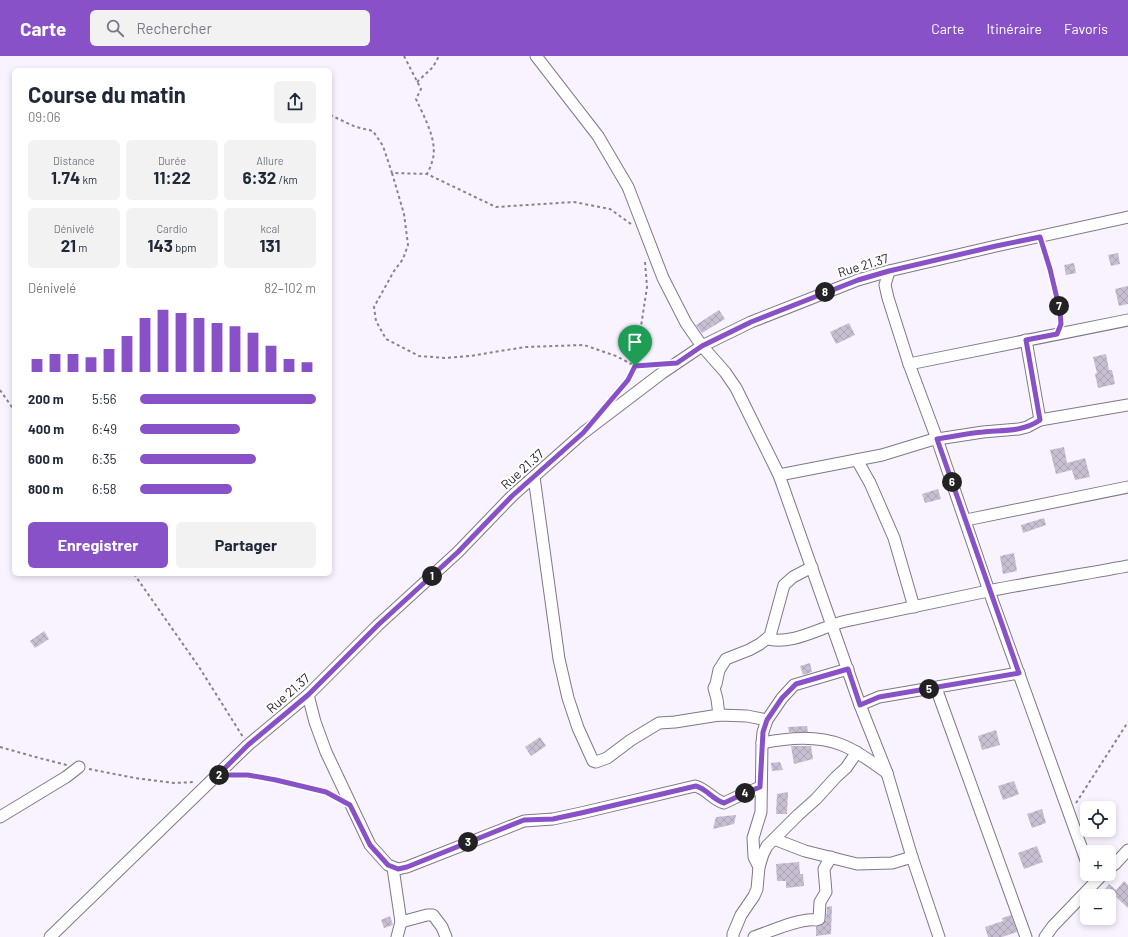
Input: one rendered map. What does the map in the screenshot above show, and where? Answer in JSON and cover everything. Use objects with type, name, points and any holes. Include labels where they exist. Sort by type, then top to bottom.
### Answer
[{"type":"street","points":[[536,56],[598,136],[628,187],[663,278],[686,323],[702,346],[725,372],[736,388],[779,475],[860,705],[887,773],[912,857],[939,937]]},
{"type":"street","name":"Rue 21.37","points":[[50,937],[248,745],[308,695],[378,625],[458,552],[512,496],[583,433],[662,373],[702,346],[751,322],[858,280],[889,271],[996,246],[1128,217]]},
{"type":"street","points":[[889,271],[885,285],[909,364],[966,520],[989,591],[1081,845]]},
{"type":"street","points":[[909,364],[1128,320]]},
{"type":"street","points":[[1026,340],[1040,420]]},
{"type":"street","points":[[779,475],[882,455],[937,439],[983,432],[1019,429],[1027,427],[1040,420],[1128,405]]},
{"type":"street","points":[[857,460],[870,483],[894,538],[914,607]]},
{"type":"street","points":[[534,477],[559,658],[568,698],[578,728],[593,761],[596,762],[607,758],[659,723],[718,715],[747,716],[767,720]]},
{"type":"street","points":[[966,520],[1128,487]]},
{"type":"street","points":[[767,639],[774,641],[799,637],[832,624],[989,591],[1128,566]]},
{"type":"street","points":[[718,715],[717,699],[714,688],[719,670],[726,659],[749,650],[767,639],[772,629],[784,584],[812,567]]},
{"type":"street","points":[[759,867],[754,857],[754,838],[761,812],[760,787],[762,743],[763,732],[767,720],[782,698],[794,685],[848,669]]},
{"type":"street","points":[[860,705],[879,697],[1019,673]]},
{"type":"street","points":[[936,688],[1026,937]]},
{"type":"street","points":[[308,695],[315,722],[326,752],[350,805],[370,845],[388,865],[393,868],[398,869],[407,867],[524,820],[553,819],[696,786],[708,792],[713,798],[724,803],[760,787]]},
{"type":"street","points":[[762,743],[776,740],[808,738],[842,745],[857,752],[887,773]]},
{"type":"street","points":[[733,937],[741,915],[757,889],[759,867],[767,846],[798,815],[816,800],[846,768],[857,752]]},
{"type":"street","points":[[0,817],[66,777],[79,767]]},
{"type":"street","points":[[774,839],[805,851],[857,864],[892,863],[912,857]]},
{"type":"street","points":[[1116,863],[1128,850]]},
{"type":"street","points":[[754,937],[800,921],[819,919],[820,902],[826,892],[824,869],[831,857]]},
{"type":"street","points":[[393,868],[401,922],[397,937]]},
{"type":"street","points":[[1046,937],[1090,881]]},
{"type":"street","points":[[401,922],[433,914],[442,927],[446,937]]},
{"type":"path","points":[[404,56],[421,89],[416,99],[434,144],[433,161],[427,174]]},
{"type":"path","points":[[417,82],[433,67],[439,56]]},
{"type":"path","points":[[332,116],[356,127],[373,131],[383,146],[404,214],[408,245],[403,259],[394,271],[374,307],[376,321],[386,339],[419,356],[446,358],[470,356],[525,347],[584,344],[616,356],[635,366],[656,364]]},
{"type":"path","points":[[392,173],[427,174],[496,207],[574,202],[610,209],[631,224],[634,229]]},
{"type":"path","points":[[1040,237],[1050,269],[1060,311],[1061,324],[1057,334]]},
{"type":"path","points":[[614,397],[628,380],[635,366],[647,287],[645,260]]},
{"type":"path","points":[[0,390],[12,407]]},
{"type":"path","points":[[135,576],[199,667],[248,745]]},
{"type":"path","points":[[1070,814],[1128,722]]},
{"type":"path","points":[[0,747],[39,758],[135,778],[174,783],[195,782]]},
{"type":"path","points":[[218,775],[248,775],[295,784],[326,792],[350,805]]},
{"type":"building","points":[[1118,253],[1120,264],[1111,266],[1108,255]]},
{"type":"building","points":[[1074,263],[1076,273],[1066,275],[1064,265]]},
{"type":"building","points":[[1128,286],[1128,304],[1119,306],[1115,289]]},
{"type":"building","points":[[719,310],[725,319],[702,333],[696,325]]},
{"type":"building","points":[[849,323],[855,335],[836,344],[830,332]]},
{"type":"building","points":[[1106,354],[1109,370],[1112,370],[1115,384],[1098,388],[1095,374],[1097,373],[1093,357]]},
{"type":"building","points":[[1064,447],[1067,463],[1085,458],[1090,477],[1075,480],[1072,470],[1056,474],[1050,450]]},
{"type":"building","points":[[938,489],[941,499],[925,503],[922,494]]},
{"type":"building","points":[[1044,518],[1046,525],[1023,533],[1021,525]]},
{"type":"building","points":[[1014,553],[1017,571],[1003,574],[1000,556]]},
{"type":"building","points":[[44,631],[49,639],[35,648],[30,641]]},
{"type":"building","points":[[810,663],[812,672],[803,675],[800,666]]},
{"type":"building","points":[[807,726],[808,732],[789,732],[788,727]]},
{"type":"building","points":[[996,730],[1000,745],[982,750],[978,736]]},
{"type":"building","points":[[540,737],[546,746],[531,756],[525,747]]},
{"type":"building","points":[[791,746],[811,746],[813,759],[794,764]]},
{"type":"building","points":[[780,762],[783,770],[772,771],[771,763]]},
{"type":"building","points":[[1014,781],[1019,794],[1003,800],[998,786]]},
{"type":"building","points":[[788,792],[787,814],[776,814],[777,794]]},
{"type":"building","points":[[1042,809],[1046,823],[1032,828],[1027,814]]},
{"type":"building","points":[[736,815],[734,824],[713,829],[716,817]]},
{"type":"building","points":[[1037,846],[1043,862],[1024,869],[1018,853]]},
{"type":"building","points":[[799,862],[800,874],[803,874],[804,886],[786,888],[786,881],[777,881],[776,864]]},
{"type":"building","points":[[1124,881],[1128,885],[1128,908],[1116,897],[1116,890]]},
{"type":"building","points":[[1109,884],[1115,889],[1105,889]]},
{"type":"building","points":[[832,906],[831,934],[816,936],[816,927],[824,924],[827,907]]},
{"type":"building","points":[[1011,915],[1017,932],[1002,937],[988,937],[985,927],[1003,921],[1002,918]]},
{"type":"building","points":[[390,916],[393,925],[384,928],[381,920]]},
{"type":"route","points":[[1040,237],[1050,269],[1060,311],[1061,324],[1057,334],[1026,340],[1040,420],[1027,427],[1019,429],[983,432],[937,439],[1019,673],[879,697],[860,705],[848,669],[794,685],[782,698],[767,720],[763,732],[761,761],[762,775],[760,787],[724,803],[719,802],[708,792],[696,786],[615,806],[553,819],[524,820],[407,867],[398,869],[388,865],[370,845],[350,805],[326,792],[248,775],[218,775],[248,745],[308,695],[378,625],[458,552],[512,496],[583,433],[628,380],[635,366],[677,363],[702,346],[751,322],[858,280],[889,271],[1040,237]]}]
